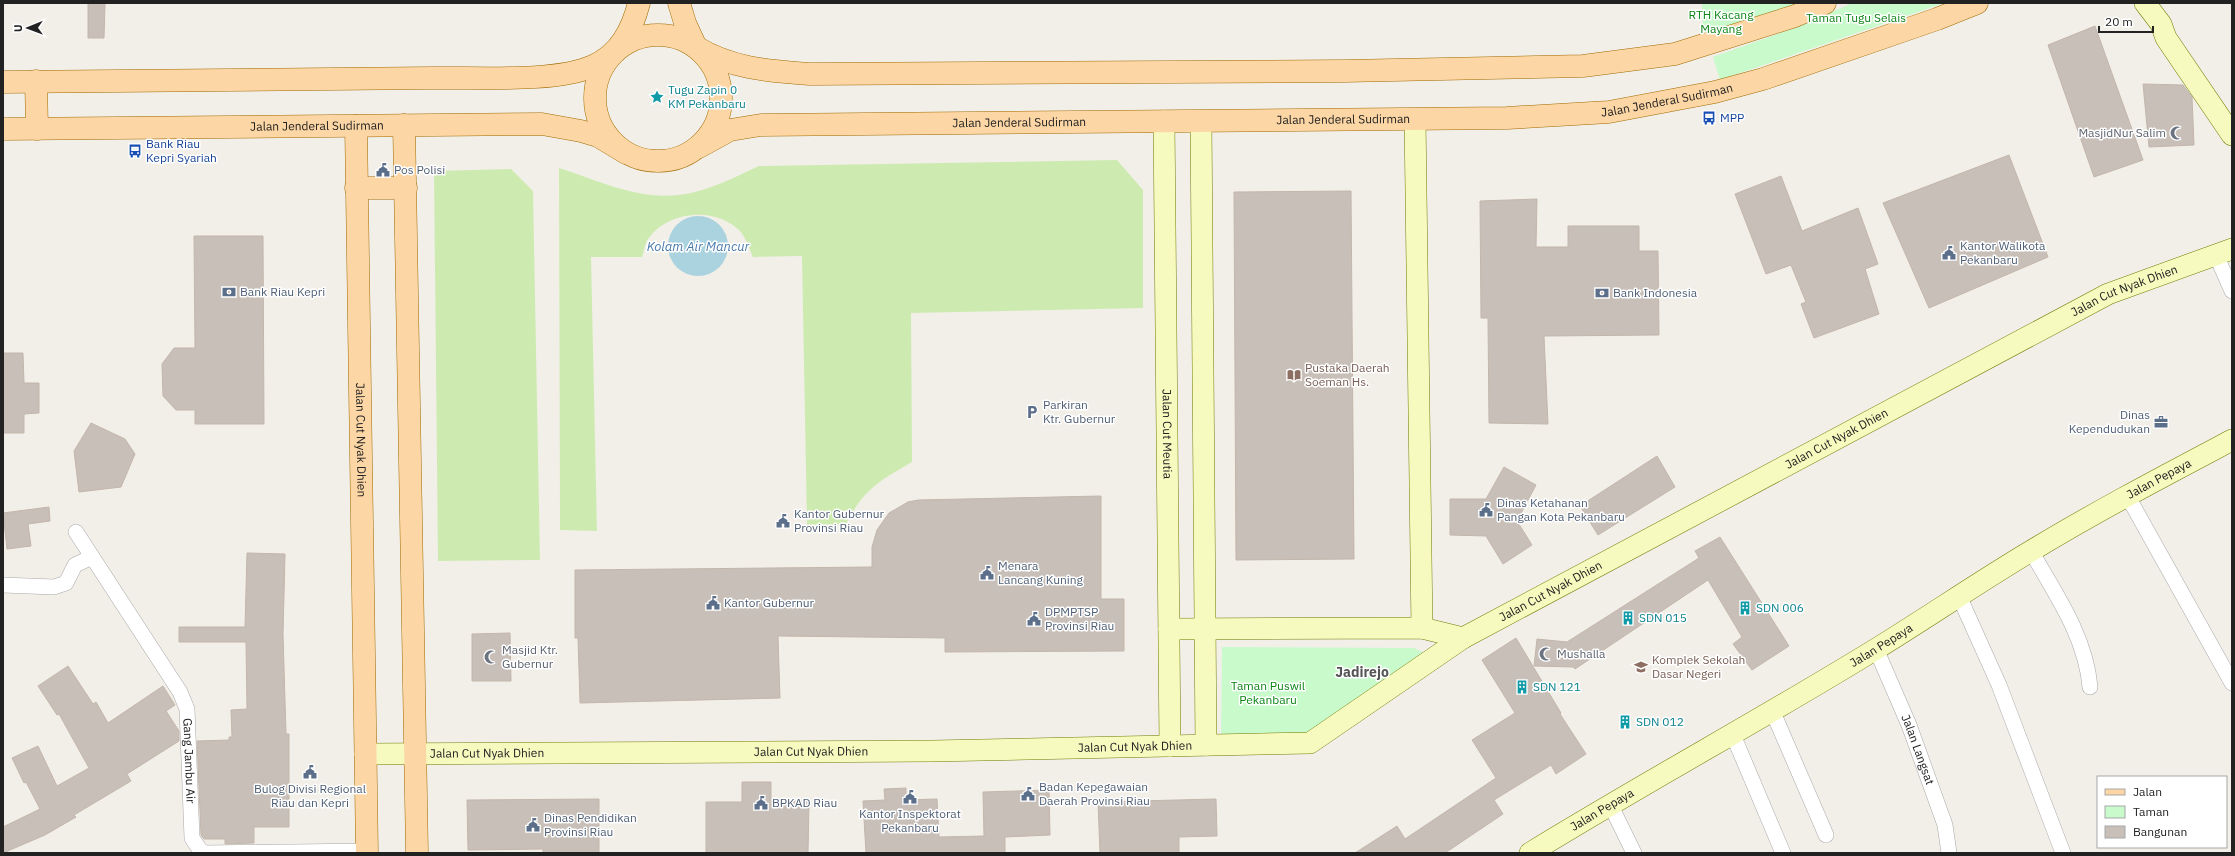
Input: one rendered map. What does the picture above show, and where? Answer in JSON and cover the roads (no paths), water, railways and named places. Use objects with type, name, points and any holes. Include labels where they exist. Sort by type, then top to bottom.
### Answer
[{"type":"main road","points":[[639,3],[627,37],[605,65],[598,80],[596,103],[597,114],[603,129],[614,143],[626,153],[640,159],[656,162],[671,161],[686,156],[699,147],[710,136],[719,117],[721,96],[717,76],[707,58],[696,47],[685,23],[679,3]]},
{"type":"main road","points":[[3,82],[543,76],[566,73],[593,66],[628,43],[655,35],[669,36],[686,41],[709,55],[744,68],[811,74],[1345,71],[1582,66],[1675,54],[1795,16],[1825,3]]},
{"type":"main road","name":"Jalan Jenderal Sudirman","points":[[699,147],[730,130],[761,125],[1507,118],[1609,112],[1674,101],[1763,79],[1977,3]]},
{"type":"main road","points":[[36,82],[37,129]]},
{"type":"main road","name":"Jalan Jenderal Sudirman","points":[[3,129],[542,124],[581,131],[598,136],[626,153]]},
{"type":"main road","name":"Jalan Cut Nyak Dhien","points":[[404,125],[417,853]]},
{"type":"main road","name":"Jalan Cut Nyak Dhien","points":[[356,126],[367,852]]},
{"type":"main road","points":[[356,188],[406,188]]},
{"type":"street","points":[[2134,3],[2153,29],[2166,38]]},
{"type":"street","points":[[2145,3],[2160,24],[2166,38],[2232,135]]},
{"type":"street","points":[[1415,118],[1422,628]]},
{"type":"street","name":"Jalan Cut Meutia","points":[[1164,121],[1170,746]]},
{"type":"street","points":[[1201,121],[1206,745]]},
{"type":"street","points":[[2224,252],[2232,291]]},
{"type":"street","name":"Jalan Cut Nyak Dhien","points":[[365,754],[933,751],[1310,743],[1463,638],[2108,294],[2224,252]]},
{"type":"street","name":"Jalan Pepaya","points":[[1530,853],[1610,804],[1733,735],[1772,710],[1876,649],[2031,551],[2127,496],[2232,440]]},
{"type":"street","points":[[2127,496],[2232,682]]},
{"type":"street","name":"Gang Jambu Air","points":[[76,532],[180,692],[187,709],[192,838],[200,850],[205,852],[367,852]]},
{"type":"street","points":[[2031,551],[2075,628],[2089,677],[2090,687]]},
{"type":"street","points":[[3,585],[54,587],[66,583],[75,564],[92,557]]},
{"type":"street","points":[[1959,596],[1999,685],[2063,853]]},
{"type":"street","points":[[1169,629],[1422,628],[1463,638]]},
{"type":"street","name":"Jalan Langsat","points":[[1876,649],[1909,724],[1945,825],[1949,853]]},
{"type":"street","points":[[1772,710],[1826,835]]},
{"type":"street","points":[[1733,735],[1783,853]]},
{"type":"street","points":[[1610,804],[1634,853]]},
{"type":"water","name":"Kolam Air Mancur","points":[[698,216],[714,221],[719,225],[723,230],[728,246],[723,262],[719,267],[714,271],[698,276],[682,271],[677,267],[673,262],[668,246],[673,230],[677,225],[682,221]]},
{"type":"place","name":"Tugu Zapin 0 KM Pekanbaru","points":[[657,97]]},
{"type":"place","name":"MPP","points":[[1709,118]]},
{"type":"place","name":"MasjidNur Salim","points":[[2177,133]]},
{"type":"place","name":"Bank Riau Kepri Syariah","points":[[135,151]]},
{"type":"place","name":"Pos Polisi","points":[[383,170]]},
{"type":"place","name":"Kantor Walikota Pekanbaru","points":[[1949,253]]},
{"type":"place","name":"Bank Riau Kepri","points":[[229,292]]},
{"type":"place","name":"Bank Indonesia","points":[[1602,293]]},
{"type":"place","name":"Pustaka Daerah Soeman Hs.","points":[[1294,375]]},
{"type":"place","name":"Parkiran Ktr. Gubernur","points":[[1032,412]]},
{"type":"place","name":"Dinas Kependudukan","points":[[2161,422]]},
{"type":"place","name":"Dinas Ketahanan Pangan Kota Pekanbaru","points":[[1486,510]]},
{"type":"place","name":"Kantor Gubernur Provinsi Riau","points":[[783,521]]},
{"type":"place","name":"Menara Lancang Kuning","points":[[987,573]]},
{"type":"place","name":"Kantor Gubernur","points":[[713,603]]},
{"type":"place","name":"SDN 006","points":[[1745,608]]},
{"type":"place","name":"SDN 015","points":[[1628,618]]},
{"type":"place","name":"DPMPTSP Provinsi Riau","points":[[1034,619]]},
{"type":"place","name":"Mushalla","points":[[1546,654]]},
{"type":"place","name":"Masjid Ktr. Gubernur","points":[[491,657]]},
{"type":"place","name":"Komplek Sekolah Dasar Negeri","points":[[1641,667]]},
{"type":"place","name":"SDN 121","points":[[1522,687]]},
{"type":"place","name":"SDN 012","points":[[1625,722]]},
{"type":"place","name":"Bulog Divisi Regional Riau dan Kepri","points":[[310,772]]},
{"type":"place","name":"Badan Kepegawaian Daerah Provinsi Riau","points":[[1028,794]]},
{"type":"place","name":"Kantor Inspektorat Pekanbaru","points":[[910,797]]},
{"type":"place","name":"BPKAD Riau","points":[[761,803]]},
{"type":"place","name":"Dinas Pendidikan Provinsi Riau","points":[[533,825]]},
{"type":"district","name":"Jadirejo","points":[[1362,672]]},
{"type":"park label","name":"Taman Tugu Selais","points":[[1856,18]]},
{"type":"park label","name":"RTH Kacang Mayang","points":[[1721,22]]},
{"type":"park label","name":"Taman Puswil Pekanbaru","points":[[1268,693]]}]
